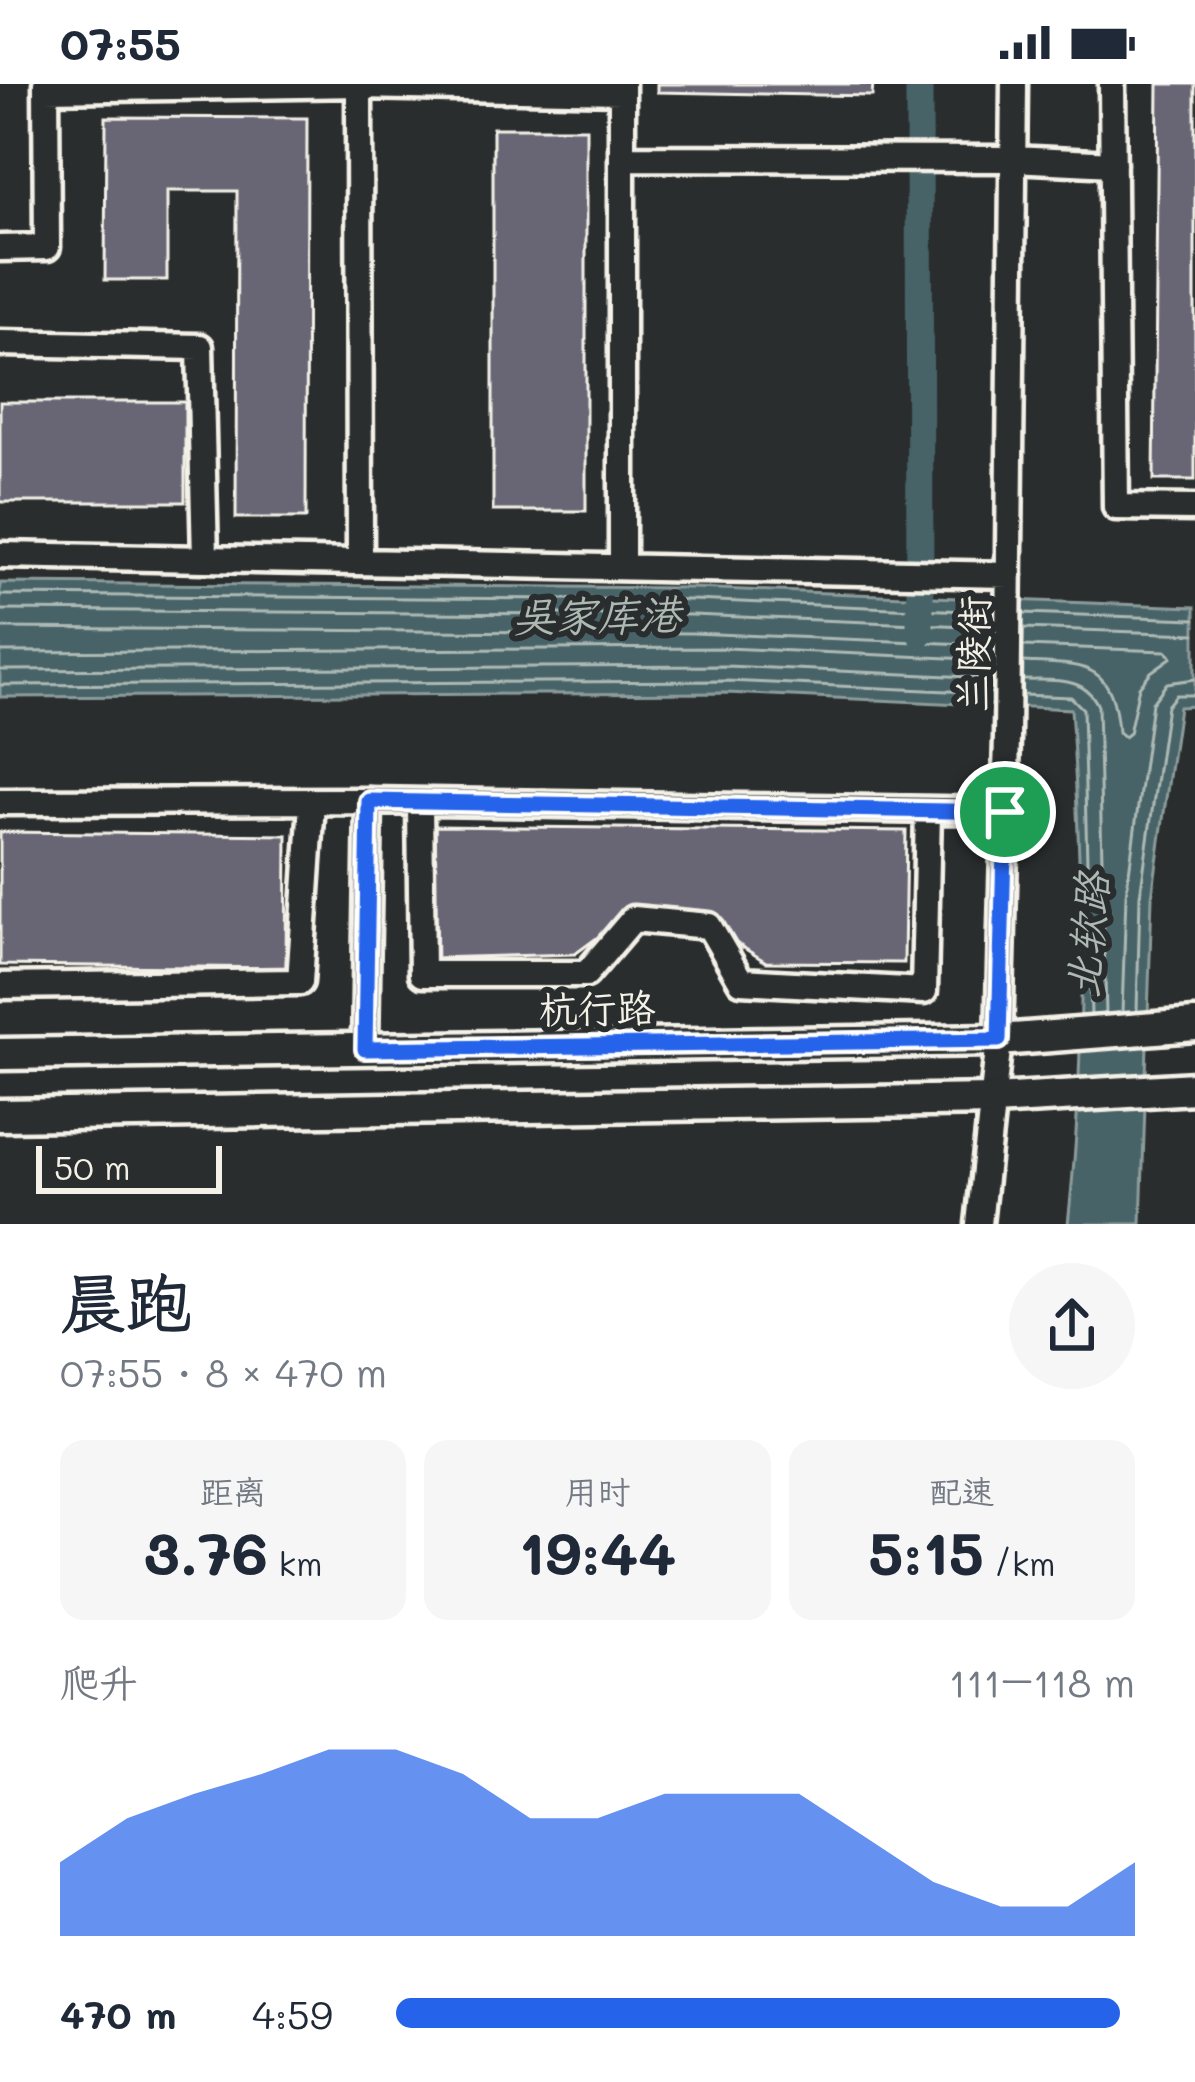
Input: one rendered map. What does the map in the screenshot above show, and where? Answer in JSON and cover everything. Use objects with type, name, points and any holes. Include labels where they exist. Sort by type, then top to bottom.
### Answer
[{"type":"main road","name":"杭行路","points":[[0,1054],[999,1040],[1195,1025]]},
{"type":"main road","points":[[0,1114],[994,1100],[1179,1089]]},
{"type":"street","name":"兰陵街","points":[[979,1224],[999,1040],[1014,84]]},
{"type":"street","points":[[1112,84],[1117,508],[1195,508]]},
{"type":"street","points":[[359,85],[360,562]]},
{"type":"street","points":[[0,248],[46,248],[46,87],[621,87],[622,567]]},
{"type":"street","points":[[622,158],[1013,159],[1113,164]]},
{"type":"street","points":[[0,343],[200,346],[205,559]]},
{"type":"street","points":[[0,555],[622,567],[1009,582]]},
{"type":"street","points":[[0,802],[369,801],[1005,812]]},
{"type":"street","points":[[365,1049],[369,801]]},
{"type":"street","points":[[0,986],[300,982],[312,802]]},
{"type":"street","points":[[420,802],[422,974],[586,974],[633,919],[709,926],[741,981],[924,991],[928,810]]},
{"type":"water","points":[[0,583],[693,588],[1195,607],[1195,706],[1179,707],[1152,897],[1141,1224],[1068,1224],[1081,967],[1071,709],[726,693],[0,697]]},
{"type":"building","points":[[657,84],[873,84],[872,96],[657,92]]},
{"type":"building","points":[[1158,84],[1195,84],[1195,480],[1154,480]]},
{"type":"building","points":[[106,117],[307,118],[306,518],[236,518],[237,191],[167,191],[167,280],[105,280]]},
{"type":"building","points":[[493,128],[586,128],[586,511],[493,511]]},
{"type":"building","points":[[0,402],[185,402],[185,502],[0,502]]},
{"type":"building","points":[[434,826],[906,831],[904,963],[766,962],[709,926],[636,909],[575,954],[433,958]]},
{"type":"building","points":[[0,832],[287,835],[286,968],[0,965]]},
{"type":"waterway","points":[[919,84],[920,633]]},
{"type":"route","points":[[369,801],[1005,812],[999,1040],[365,1049],[369,801]]},
{"type":"water label","name":"吴家库港","points":[[597,614]]},
{"type":"water label","name":"北软路","points":[[1086,935]]}]
